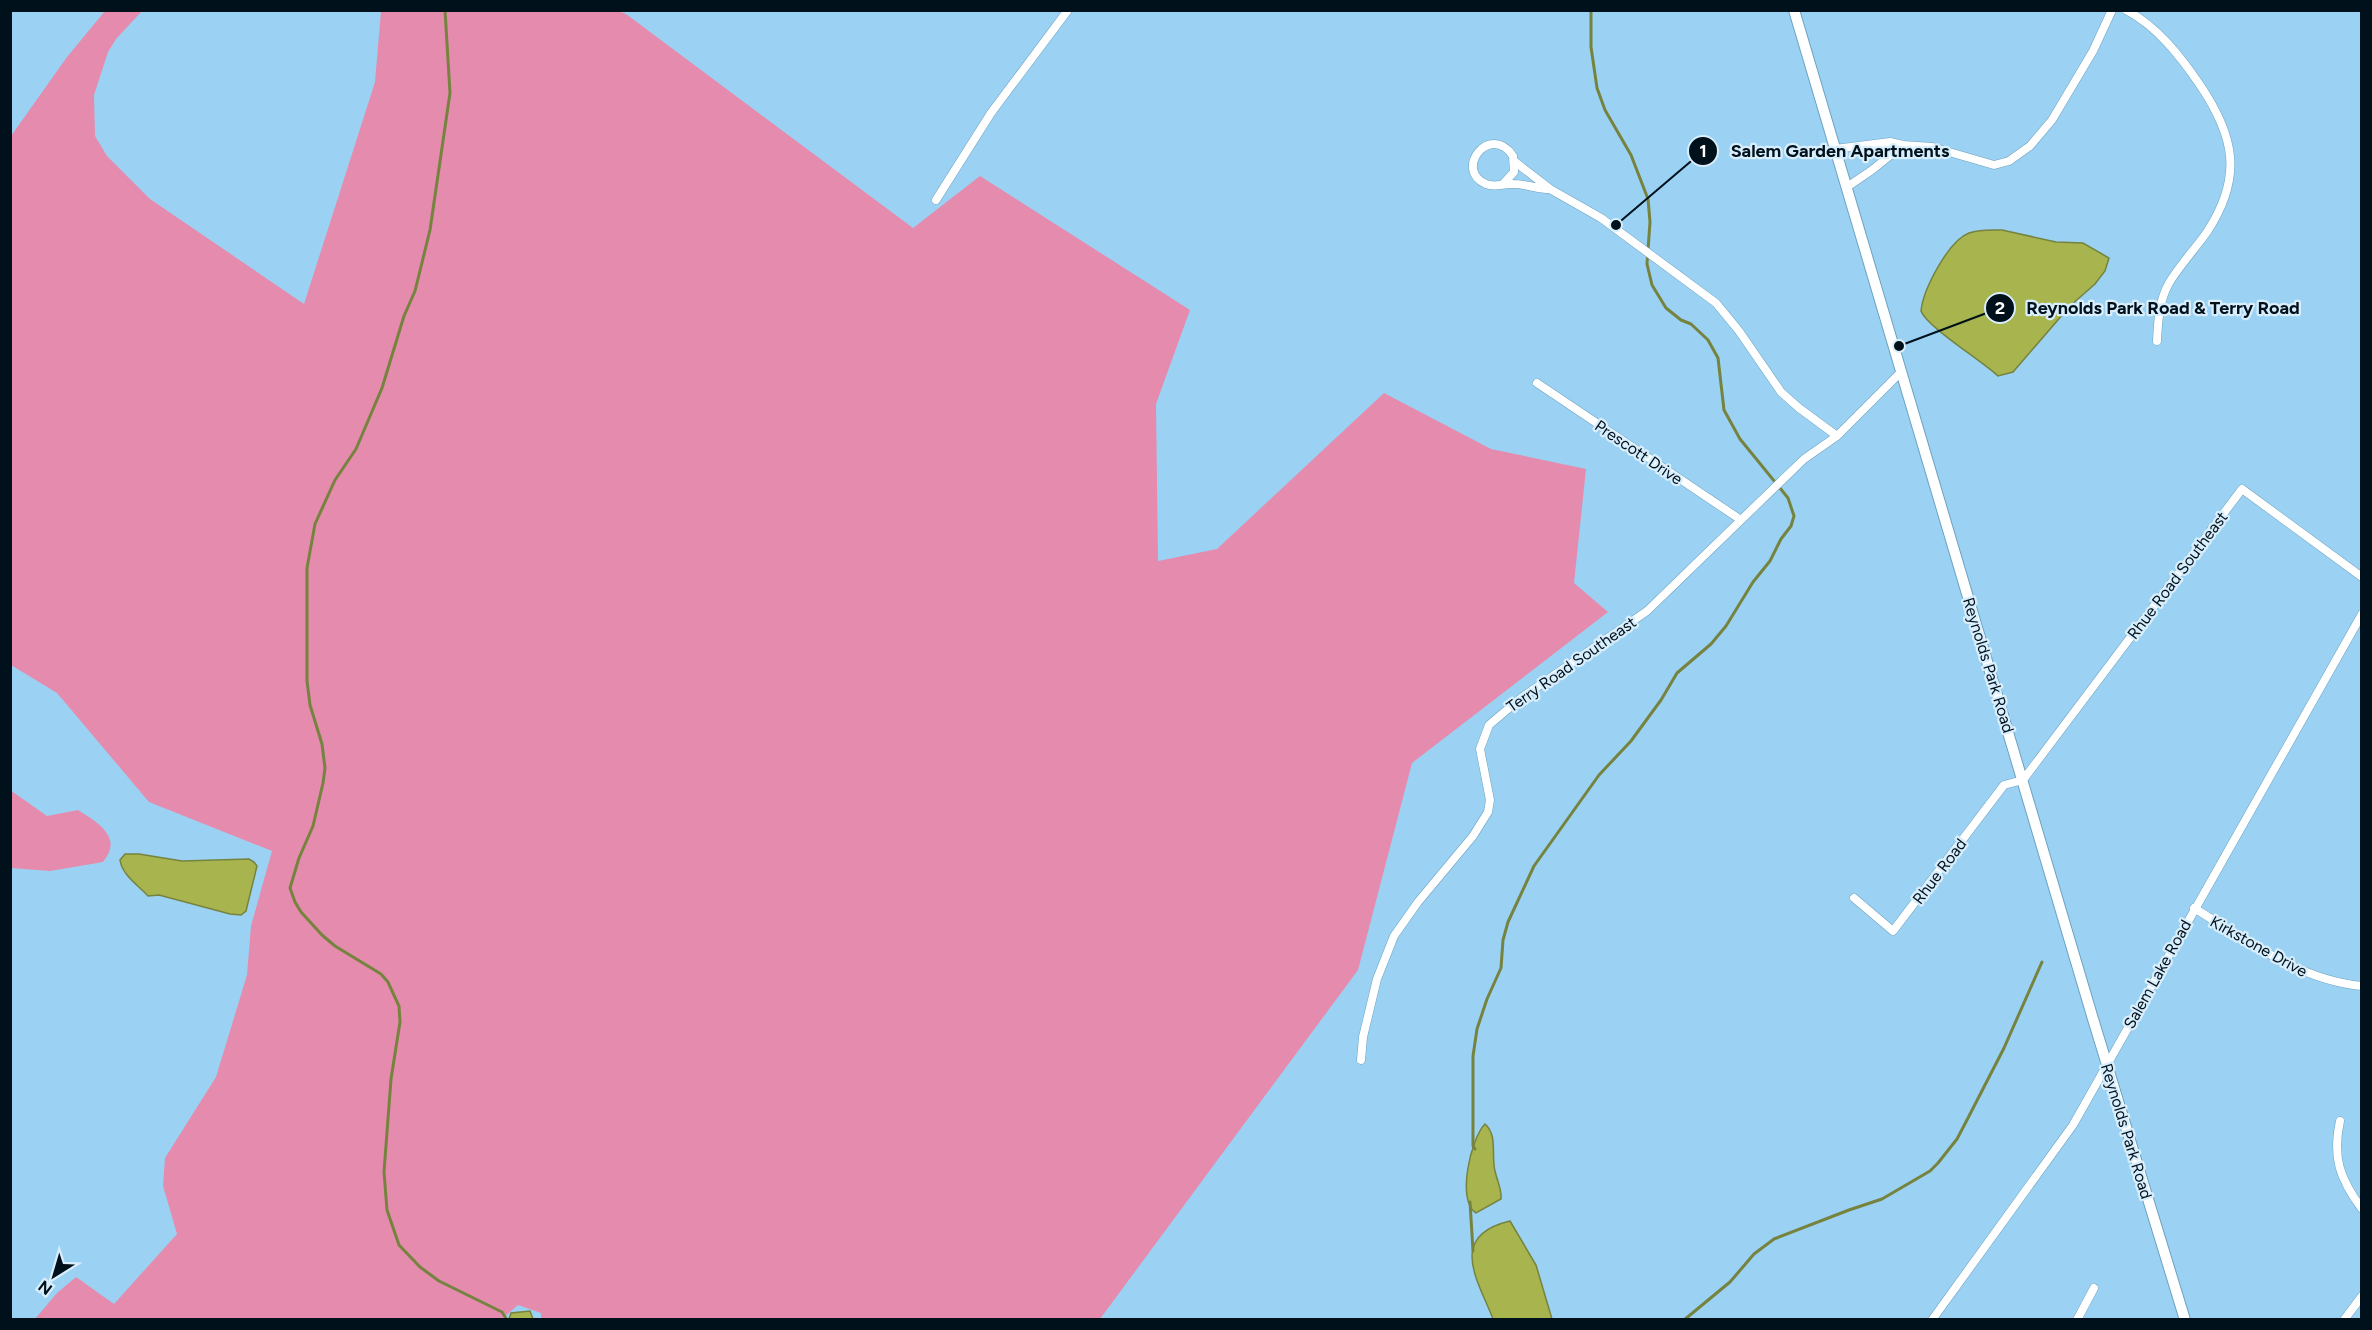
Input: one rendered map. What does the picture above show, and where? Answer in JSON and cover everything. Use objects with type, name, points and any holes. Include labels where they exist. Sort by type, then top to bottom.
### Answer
[{"type":"main road","name":"Reynolds Park Road","points":[[1794,10],[2185,1320]]},
{"type":"street","points":[[936,200],[991,113],[1068,10]]},
{"type":"street","points":[[1835,149],[1890,142],[1932,147],[1994,165],[2009,161],[2030,146],[2052,120],[2093,51],[2112,10]]},
{"type":"street","points":[[2127,10],[2163,38],[2190,70],[2217,113],[2232,162],[2229,187],[2220,211],[2168,285],[2158,312],[2157,341]]},
{"type":"street","points":[[1550,189],[1503,184],[1493,186],[1479,180],[1473,166],[1475,156],[1483,147],[1495,144],[1506,148],[1514,161],[1550,189],[1601,218],[1716,303],[1739,331],[1781,392],[1798,408],[1837,436]]},
{"type":"street","points":[[1847,187],[1872,171],[1903,145]]},
{"type":"street","points":[[1503,184],[1511,177],[1514,161]]},
{"type":"street","name":"Terry Road Southeast","points":[[1361,1060],[1362,1037],[1377,980],[1394,936],[1418,902],[1473,836],[1488,812],[1490,800],[1480,749],[1489,725],[1521,698],[1647,611],[1804,459],[1837,436],[1901,372]]},
{"type":"street","name":"Prescott Drive","points":[[1537,383],[1741,520]]},
{"type":"street","name":"Rhue Road Southeast","points":[[2023,780],[2242,489],[2361,577]]},
{"type":"street","name":"Salem Lake Road","points":[[1932,1320],[2073,1125],[2361,614]]},
{"type":"street","name":"Rhue Road","points":[[1854,898],[1893,931],[2004,785],[2023,780]]},
{"type":"street","name":"Kirkstone Drive","points":[[2194,908],[2276,958],[2318,978],[2361,986]]},
{"type":"street","points":[[2340,1121],[2336,1142],[2339,1171],[2361,1209]]},
{"type":"street","points":[[2077,1320],[2094,1288]]},
{"type":"street","points":[[2344,1320],[2361,1296]]},
{"type":"shaded area","points":[[105,11],[142,11],[116,39],[108,52],[94,95],[95,136],[107,156],[150,199],[304,304],[375,82],[381,11],[618,11],[626,14],[913,228],[980,176],[1190,310],[1156,404],[1158,561],[1217,549],[1384,393],[1491,449],[1586,469],[1574,583],[1608,612],[1412,763],[1358,970],[1100,1319],[541,1320],[541,1313],[518,1305],[501,1320],[35,1319],[57,1293],[76,1277],[114,1304],[177,1234],[163,1186],[165,1158],[216,1077],[247,975],[251,926],[272,851],[149,802],[57,693],[11,665],[11,136],[67,57]]},
{"type":"shaded area","points":[[1982,230],[2002,230],[2056,242],[2083,243],[2109,258],[2105,271],[2095,284],[2070,306],[2013,372],[1998,376],[1933,326],[1921,311],[1926,291],[1938,267],[1961,238],[1969,233]]},
{"type":"shaded area","points":[[10,790],[47,816],[78,810],[95,821],[109,836],[111,842],[103,862],[50,871],[11,868]]},
{"type":"shaded area","points":[[125,854],[182,861],[249,859],[257,866],[246,911],[241,915],[230,914],[159,895],[148,896],[131,880],[121,865],[120,860]]},
{"type":"shaded area","points":[[1485,1124],[1493,1140],[1494,1165],[1501,1199],[1476,1213],[1470,1206],[1466,1183],[1475,1142]]},
{"type":"shaded area","points":[[1510,1221],[1536,1265],[1552,1319],[1493,1319],[1480,1289],[1472,1261],[1473,1248],[1479,1237],[1491,1228]]},
{"type":"shaded area","points":[[530,1311],[533,1319],[509,1319],[511,1313]]},
{"type":"waterway","points":[[445,10],[450,93],[430,230],[415,291],[404,316],[382,388],[356,449],[335,480],[315,524],[307,568],[307,681],[310,705],[322,744],[325,768],[313,826],[299,858],[290,888],[301,912],[322,935],[335,946],[381,974],[388,982],[399,1006],[400,1022],[391,1079],[384,1172],[387,1210],[399,1245],[420,1267],[439,1281],[502,1312],[507,1320]]},
{"type":"waterway","points":[[1475,1149],[1473,1146],[1473,1056],[1477,1029],[1501,968],[1503,940],[1508,922],[1534,866],[1599,775],[1631,741],[1661,700],[1677,673],[1711,644],[1726,626],[1753,582],[1770,561],[1781,539],[1791,526],[1794,516],[1788,498],[1740,439],[1724,410],[1718,358],[1708,340],[1691,324],[1681,320],[1666,308],[1652,285],[1647,264],[1650,222],[1648,199],[1631,155],[1605,110],[1597,88],[1591,47],[1591,10]]},
{"type":"waterway","points":[[1684,1320],[1730,1282],[1754,1254],[1774,1239],[1882,1199],[1930,1171],[1957,1139],[2004,1048],[2042,962]]},
{"type":"waterway","points":[[1470,1202],[1473,1251]]},
{"type":"place","name":"Salem Garden Apartments","points":[[1616,225]]},
{"type":"place","name":"Reynolds Park Road & Terry Road","points":[[1899,346]]}]
